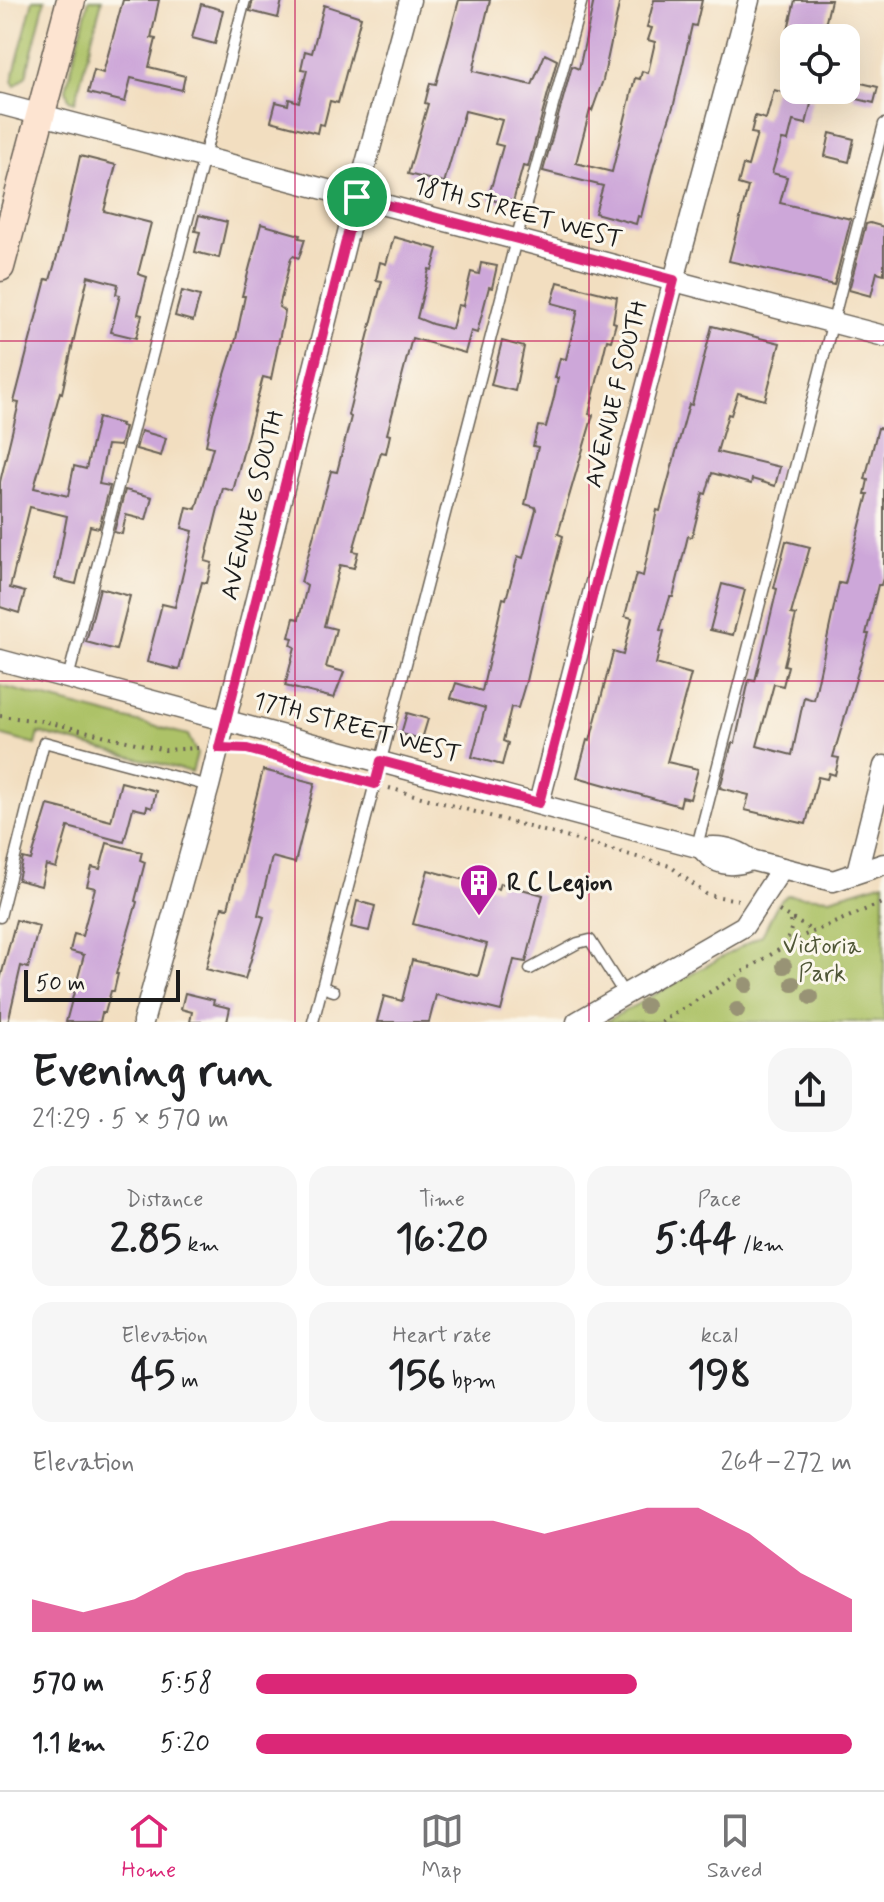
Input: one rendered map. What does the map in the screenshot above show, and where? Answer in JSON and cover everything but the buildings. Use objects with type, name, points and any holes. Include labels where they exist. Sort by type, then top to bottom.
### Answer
[{"type":"street","points":[[0,267],[71,0]]},
{"type":"street","name":"AVENUE G SOUTH","points":[[143,1022],[219,748],[357,197],[410,0]]},
{"type":"street","name":"AVENUE F SOUTH","points":[[539,803],[749,0]]},
{"type":"street","name":"18TH STREET WEST","points":[[0,104],[884,336]]},
{"type":"street","name":"17TH STREET WEST","points":[[0,660],[699,847],[714,846],[741,852],[751,860],[833,881],[884,864]]},
{"type":"street","points":[[857,872],[884,766]]},
{"type":"street","points":[[577,1022],[744,926],[782,868]]},
{"type":"lane","points":[[68,678],[245,0]]},
{"type":"lane","points":[[313,1022],[516,240],[582,0]]},
{"type":"lane","points":[[699,847],[884,124]]},
{"type":"lane","points":[[0,917],[44,742],[209,786]]},
{"type":"lane","points":[[530,969],[578,943],[590,940],[625,995]]},
{"type":"lane","points":[[322,987],[334,991]]},
{"type":"path","points":[[0,716],[47,722],[165,750],[219,748]]},
{"type":"path","points":[[375,784],[670,866],[707,895],[736,899]]},
{"type":"path","points":[[661,1022],[785,946],[884,902]]},
{"type":"path","points":[[785,946],[791,929],[790,918],[813,931]]},
{"type":"green space","points":[[33,0],[45,0],[26,76],[15,86],[12,81]]},
{"type":"green space","points":[[89,0],[102,0],[75,102],[69,100],[66,89]]},
{"type":"green space","points":[[0,686],[188,735],[197,754],[192,772],[39,733],[36,745],[0,735]]},
{"type":"green space","name":"Victoria Park","points":[[884,882],[884,1022],[605,1022],[762,935],[775,908],[787,895],[830,898]]},
{"type":"place","name":"R C Legion","points":[[479,917]]},
{"type":"route","points":[[357,197],[674,280],[539,803],[381,761],[375,784],[247,749],[219,748],[357,197]]}]
